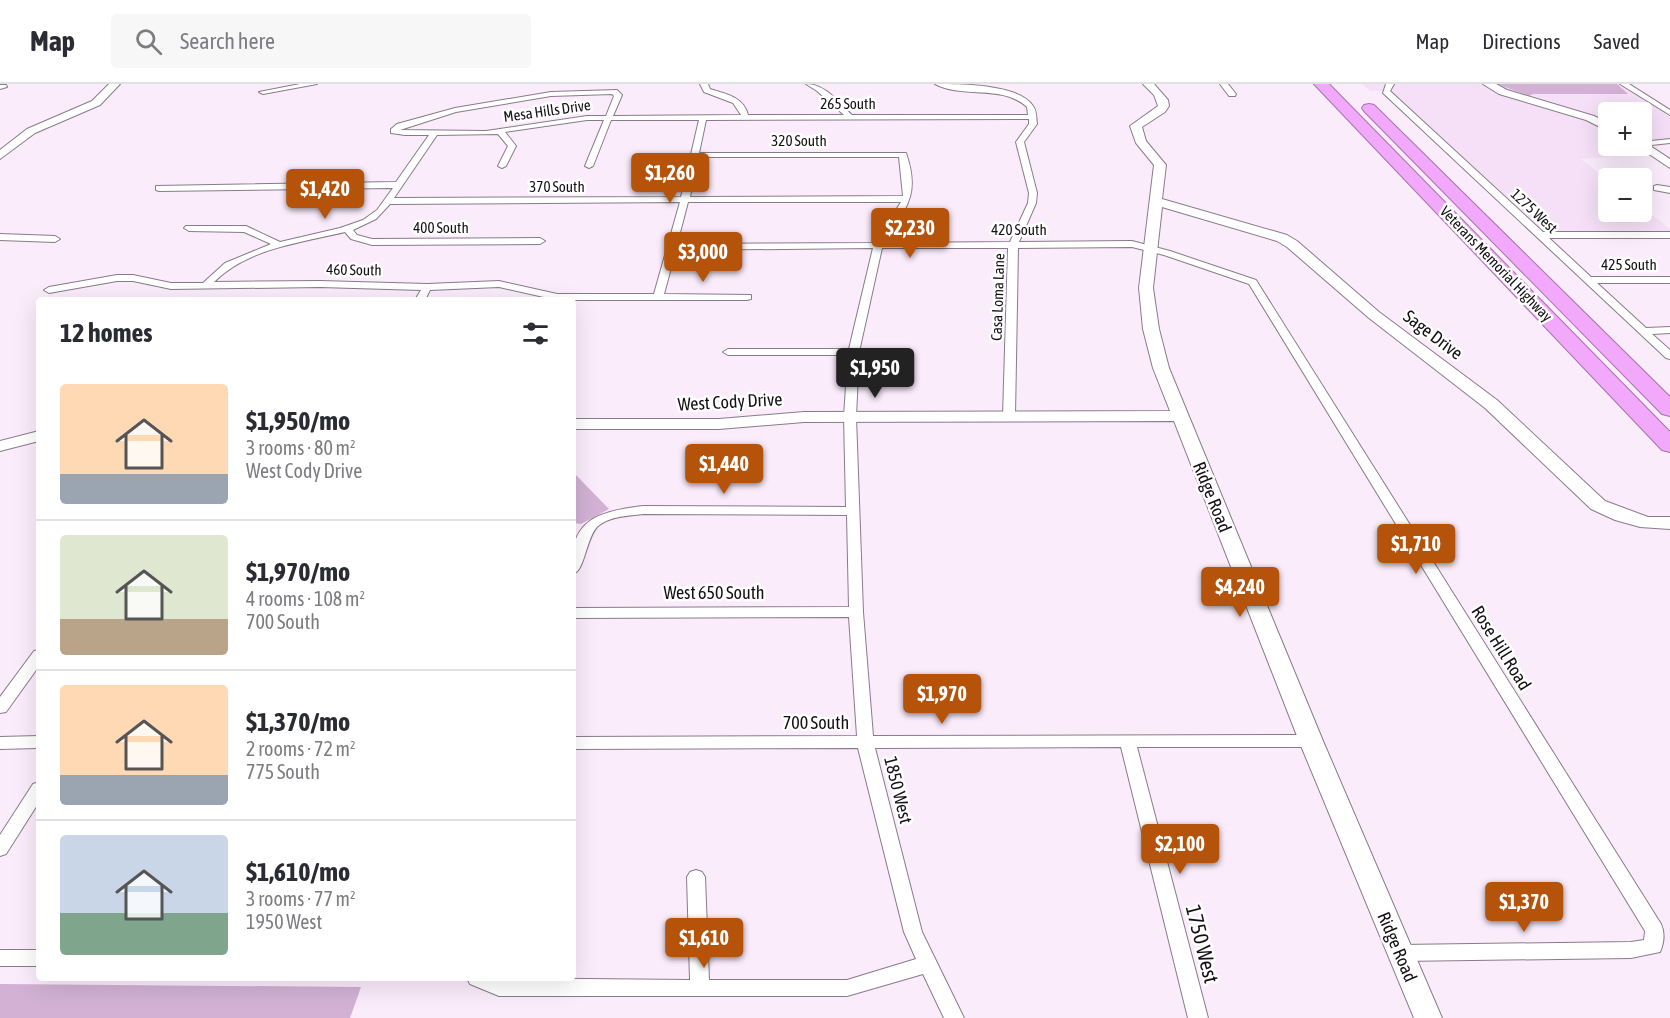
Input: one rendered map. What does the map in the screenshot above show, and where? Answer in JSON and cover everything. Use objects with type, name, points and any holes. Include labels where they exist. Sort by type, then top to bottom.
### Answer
[{"type":"highway","name":"Veterans Memorial Highway","points":[[1321,84],[1670,445]]},
{"type":"highway","name":"Veterans Memorial Highway","points":[[1345,84],[1670,409]]},
{"type":"street","points":[[0,156],[5,149],[31,131],[96,103],[115,84]]},
{"type":"street","points":[[263,92],[313,84]]},
{"type":"street","points":[[704,84],[707,90],[730,97],[739,105],[744,117]]},
{"type":"street","points":[[810,84],[836,102],[850,117]]},
{"type":"street","points":[[939,84],[1009,93],[1029,104],[1032,117]]},
{"type":"street","name":"Ridge Road","points":[[1148,84],[1162,101],[1163,107],[1156,115],[1140,122],[1135,131],[1144,148],[1160,165],[1146,288],[1151,329],[1161,368],[1178,416],[1311,741],[1428,1018]]},
{"type":"street","points":[[1224,84],[1232,94]]},
{"type":"street","name":"1275 West","points":[[1390,84],[1386,91],[1670,356]]},
{"type":"street","points":[[1488,84],[1503,92],[1584,115],[1598,123]]},
{"type":"street","points":[[1624,84],[1670,113]]},
{"type":"street","name":"Mesa Hills Drive","points":[[609,117],[618,95],[607,91],[573,92],[455,110],[400,126],[394,131],[405,133],[501,132],[566,120],[663,117]]},
{"type":"street","points":[[1659,106],[1670,106]]},
{"type":"street","points":[[589,166],[609,117]]},
{"type":"street","name":"265 South","points":[[663,117],[1032,117]]},
{"type":"street","points":[[658,297],[673,248],[703,117]]},
{"type":"street","name":"Casa Loma Lane","points":[[1009,416],[1013,245],[1032,203],[1033,193],[1020,142],[1033,124],[1032,117]]},
{"type":"street","points":[[501,132],[512,146],[502,166]]},
{"type":"street","points":[[206,285],[222,269],[278,244],[347,229],[372,219],[435,133]]},
{"type":"street","points":[[1652,143],[1670,141]]},
{"type":"street","points":[[1652,151],[1670,164]]},
{"type":"street","name":"320 South","points":[[694,155],[903,155],[908,190],[907,199]]},
{"type":"street","points":[[159,188],[398,185]]},
{"type":"street","points":[[1657,188],[1670,190]]},
{"type":"street","name":"370 South","points":[[387,201],[907,199]]},
{"type":"street","name":"1850 West","points":[[907,199],[878,245],[854,352],[850,417],[856,612],[865,742],[913,932],[954,1018]]},
{"type":"street","name":"Sage Drive","points":[[1156,201],[1282,238],[1374,315],[1491,404],[1598,505],[1622,516],[1647,523],[1670,523]]},
{"type":"street","points":[[189,228],[246,229],[278,244]]},
{"type":"street","name":"400 South","points":[[347,229],[354,237],[372,242],[540,242]]},
{"type":"street","points":[[1540,235],[1670,235]]},
{"type":"street","points":[[0,237],[56,239]]},
{"type":"street","name":"420 South","points":[[673,248],[1132,244],[1149,248]]},
{"type":"street","name":"Rose Hill Road","points":[[1149,248],[1243,277],[1258,287],[1654,930],[1653,945],[1631,950],[1400,953]]},
{"type":"street","name":"460 South","points":[[49,290],[117,278],[139,279],[171,286],[320,284],[427,287],[499,284],[557,297],[747,297]]},
{"type":"street","name":"425 South","points":[[1588,280],[1670,280]]},
{"type":"street","points":[[422,297],[427,287]]},
{"type":"street","points":[[1643,330],[1670,330]]},
{"type":"street","points":[[728,352],[854,352]]},
{"type":"street","name":"West Cody Drive","points":[[576,424],[719,424],[795,417],[1178,416]]},
{"type":"street","points":[[0,446],[36,437]]},
{"type":"street","points":[[576,558],[581,538],[588,528],[601,518],[643,510],[852,511]]},
{"type":"street","name":"West 650 South","points":[[576,613],[856,612]]},
{"type":"street","points":[[0,708],[36,659]]},
{"type":"street","name":"1750 West","points":[[1127,741],[1198,1018]]},
{"type":"street","name":"700 South","points":[[576,743],[1311,741]]},
{"type":"street","points":[[0,743],[36,742]]},
{"type":"street","points":[[0,849],[36,793]]},
{"type":"street","points":[[696,877],[700,988]]},
{"type":"street","points":[[0,958],[36,958]]},
{"type":"street","points":[[484,981],[499,988],[847,988],[927,964]]},
{"type":"shaded area","points":[[1362,84],[1624,84],[1670,113],[1670,141],[1652,143],[1652,102],[1598,102],[1598,156],[1618,156],[1581,159],[1598,172],[1598,222],[1652,222],[1652,215],[1670,229],[1670,235],[1541,235],[1386,91],[1370,91]]},
{"type":"shaded area","points":[[1497,84],[1617,84],[1628,94],[1533,94],[1529,96]]},
{"type":"shaded area","points":[[576,475],[609,509],[581,524],[576,523]]},
{"type":"shaded area","points":[[0,984],[361,987],[350,1018],[0,1018]]}]
